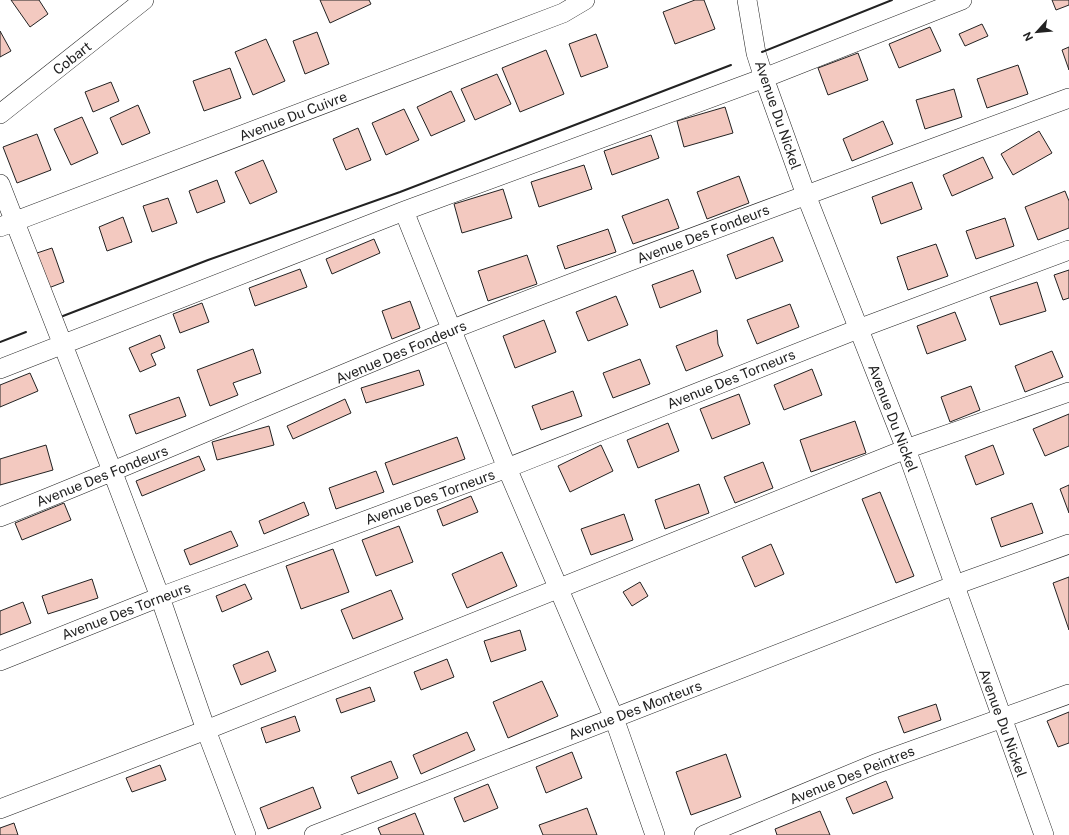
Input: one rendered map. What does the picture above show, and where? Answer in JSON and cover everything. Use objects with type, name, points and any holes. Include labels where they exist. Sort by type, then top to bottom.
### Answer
[{"type":"street","name":"Cobart","points":[[0,114],[144,0]]},
{"type":"street","name":"Avenue Du Cuivre","points":[[7,224],[563,13],[585,0]]},
{"type":"street","name":"Avenue Du Nickel","points":[[747,0],[756,53],[764,78],[806,195],[906,449],[1044,835]]},
{"type":"street","points":[[0,369],[404,210],[764,78],[962,0]]},
{"type":"street","name":"Avenue Des Fondeurs","points":[[0,517],[113,473],[452,330],[806,195],[1069,98]]},
{"type":"street","points":[[0,184],[7,224],[62,344],[113,473],[160,597],[206,730],[246,835]]},
{"type":"street","points":[[404,210],[507,468],[614,718],[655,835]]},
{"type":"street","name":"Avenue Des Torneurs","points":[[0,661],[160,597],[507,468],[858,329],[1069,250]]},
{"type":"street","points":[[0,809],[206,730],[906,449],[1069,392]]},
{"type":"street","name":"Avenue Des Monteurs","points":[[314,835],[955,585],[1069,544]]},
{"type":"street","name":"Avenue Des Peintres","points":[[704,835],[875,764],[1001,717],[1069,694]]},
{"type":"building","points":[[11,0],[39,0],[48,14],[30,27]]},
{"type":"building","points":[[320,0],[369,0],[371,4],[330,23]]},
{"type":"building","points":[[695,0],[704,0],[715,29],[675,44],[663,12]]},
{"type":"building","points":[[1052,0],[1069,0],[1069,5],[1056,10]]},
{"type":"building","points":[[982,24],[988,36],[965,46],[959,34]]},
{"type":"building","points":[[930,27],[941,51],[899,68],[889,44]]},
{"type":"building","points":[[0,31],[11,51],[0,57]]},
{"type":"building","points":[[317,32],[329,64],[305,74],[293,41]]},
{"type":"building","points":[[596,34],[608,67],[581,77],[569,44]]},
{"type":"building","points":[[266,39],[285,81],[253,95],[235,52]]},
{"type":"building","points":[[1069,47],[1069,70],[1062,50]]},
{"type":"building","points":[[546,50],[564,94],[520,112],[502,68]]},
{"type":"building","points":[[858,53],[868,80],[828,95],[818,68]]},
{"type":"building","points":[[1018,65],[1028,94],[987,108],[977,79]]},
{"type":"building","points":[[230,68],[241,98],[204,111],[193,81]]},
{"type":"building","points":[[497,74],[511,104],[475,120],[461,89]]},
{"type":"building","points":[[111,82],[119,101],[93,112],[85,92]]},
{"type":"building","points":[[954,89],[962,117],[925,129],[916,100]]},
{"type":"building","points":[[451,91],[465,121],[431,136],[417,107]]},
{"type":"building","points":[[138,105],[150,133],[122,145],[110,118]]},
{"type":"building","points":[[725,107],[733,133],[684,147],[677,121]]},
{"type":"building","points":[[404,109],[419,140],[386,155],[372,123]]},
{"type":"building","points":[[82,117],[98,153],[71,165],[54,129]]},
{"type":"building","points":[[883,121],[893,144],[852,161],[843,139]]},
{"type":"building","points":[[358,128],[371,160],[346,170],[333,139]]},
{"type":"building","points":[[1039,131],[1052,153],[1013,175],[1001,154]]},
{"type":"building","points":[[37,134],[51,170],[17,183],[3,147]]},
{"type":"building","points":[[651,135],[659,158],[612,175],[604,151]]},
{"type":"building","points":[[983,157],[993,178],[952,196],[943,175]]},
{"type":"building","points":[[263,160],[277,192],[250,204],[235,172]]},
{"type":"building","points":[[584,165],[592,189],[539,207],[531,182]]},
{"type":"building","points":[[739,176],[749,203],[707,219],[697,192]]},
{"type":"building","points":[[217,180],[225,202],[197,213],[189,191]]},
{"type":"building","points":[[912,182],[922,209],[881,224],[872,197]]},
{"type":"building","points":[[503,189],[512,218],[462,233],[454,204]]},
{"type":"building","points":[[1065,191],[1069,201],[1069,228],[1038,240],[1025,207]]},
{"type":"building","points":[[168,198],[177,223],[152,232],[143,206]]},
{"type":"building","points":[[668,199],[679,228],[633,244],[622,216]]},
{"type":"building","points":[[123,217],[132,242],[107,251],[99,227]]},
{"type":"building","points":[[1005,218],[1014,246],[976,259],[966,231]]},
{"type":"building","points":[[608,229],[616,252],[565,269],[557,246]]},
{"type":"building","points":[[773,237],[783,261],[736,279],[727,255]]},
{"type":"building","points":[[374,239],[380,253],[332,274],[326,259]]},
{"type":"building","points":[[936,244],[948,276],[908,290],[897,257]]},
{"type":"building","points":[[52,248],[64,282],[46,289],[34,254]]},
{"type":"building","points":[[527,255],[537,284],[488,301],[478,271]]},
{"type":"building","points":[[300,269],[307,287],[255,306],[249,288]]},
{"type":"building","points":[[693,270],[701,292],[660,308],[652,285]]},
{"type":"building","points":[[1069,270],[1069,298],[1063,300],[1054,275]]},
{"type":"building","points":[[1037,282],[1046,311],[1000,325],[990,297]]},
{"type":"building","points":[[616,296],[628,325],[588,341],[576,312]]},
{"type":"building","points":[[410,301],[420,328],[392,339],[382,311]]},
{"type":"building","points":[[202,303],[209,322],[180,333],[173,314]]},
{"type":"building","points":[[790,304],[799,327],[757,344],[747,320]]},
{"type":"building","points":[[955,312],[966,340],[927,354],[917,326]]},
{"type":"building","points":[[544,320],[556,352],[515,368],[503,336]]},
{"type":"building","points":[[717,330],[718,344],[723,356],[686,371],[676,346]]},
{"type":"building","points":[[160,335],[165,348],[151,354],[156,365],[140,372],[129,348]]},
{"type":"building","points":[[253,349],[261,373],[233,383],[238,395],[210,406],[197,370]]},
{"type":"building","points":[[1052,351],[1063,377],[1025,392],[1015,366]]},
{"type":"building","points":[[640,359],[650,384],[613,398],[603,373]]},
{"type":"building","points":[[812,369],[822,395],[784,410],[774,385]]},
{"type":"building","points":[[419,370],[424,385],[366,403],[361,388]]},
{"type":"building","points":[[30,373],[38,391],[0,407],[0,385]]},
{"type":"building","points":[[971,386],[980,410],[950,422],[941,397]]},
{"type":"building","points":[[573,391],[582,416],[541,430],[532,406]]},
{"type":"building","points":[[739,394],[750,424],[712,439],[700,409]]},
{"type":"building","points":[[179,397],[186,416],[136,434],[129,415]]},
{"type":"building","points":[[345,399],[351,413],[293,439],[287,426]]},
{"type":"building","points":[[1069,414],[1069,446],[1045,456],[1033,429]]},
{"type":"building","points":[[855,421],[866,453],[811,472],[800,440]]},
{"type":"building","points":[[668,423],[679,451],[638,468],[627,440]]},
{"type":"building","points":[[269,426],[274,445],[217,460],[212,442]]},
{"type":"building","points":[[457,437],[465,459],[393,485],[385,463]]},
{"type":"building","points":[[46,445],[53,470],[0,485],[0,459]]},
{"type":"building","points":[[601,445],[613,471],[570,492],[558,466]]},
{"type":"building","points":[[993,445],[1004,474],[976,485],[965,456]]},
{"type":"building","points":[[199,456],[205,470],[142,496],[136,481]]},
{"type":"building","points":[[763,462],[773,488],[735,503],[724,477]]},
{"type":"building","points":[[376,471],[384,492],[336,509],[329,488]]},
{"type":"building","points":[[699,484],[709,513],[665,529],[655,500]]},
{"type":"building","points":[[1069,485],[1069,513],[1060,489]]},
{"type":"building","points":[[880,492],[914,576],[896,583],[862,499]]},
{"type":"building","points":[[471,496],[478,512],[443,526],[437,510]]},
{"type":"building","points":[[304,502],[309,515],[264,534],[259,521]]},
{"type":"building","points":[[64,503],[71,520],[22,540],[15,523]]},
{"type":"building","points":[[1032,503],[1043,533],[1001,547],[991,518]]},
{"type":"building","points":[[624,514],[633,540],[591,555],[581,529]]},
{"type":"building","points":[[399,526],[413,562],[376,576],[362,540]]},
{"type":"building","points":[[231,531],[238,546],[190,565],[184,550]]},
{"type":"building","points":[[771,544],[784,574],[755,587],[742,557]]},
{"type":"building","points":[[333,549],[349,592],[301,609],[286,566]]},
{"type":"building","points":[[502,552],[517,586],[467,608],[452,574]]},
{"type":"building","points":[[1069,577],[1069,630],[1053,583]]},
{"type":"building","points":[[92,579],[98,598],[48,614],[42,596]]},
{"type":"building","points":[[640,582],[648,596],[632,606],[623,592]]},
{"type":"building","points":[[245,584],[252,599],[222,612],[216,596]]},
{"type":"building","points":[[391,590],[403,619],[353,639],[341,610]]},
{"type":"building","points":[[23,602],[31,623],[0,635],[0,611]]},
{"type":"building","points":[[520,630],[526,650],[491,662],[484,641]]},
{"type":"building","points":[[268,651],[276,671],[241,685],[233,665]]},
{"type":"building","points":[[447,659],[454,677],[421,690],[414,672]]},
{"type":"building","points":[[542,681],[558,716],[508,738],[493,702]]},
{"type":"building","points":[[370,687],[375,701],[341,713],[336,699]]},
{"type":"building","points":[[936,704],[941,720],[904,733],[898,717]]},
{"type":"building","points":[[1069,712],[1069,743],[1058,747],[1047,721]]},
{"type":"building","points":[[295,716],[300,731],[266,743],[261,728]]},
{"type":"building","points":[[467,732],[475,750],[421,774],[413,755]]},
{"type":"building","points":[[572,752],[582,778],[546,793],[536,767]]},
{"type":"building","points":[[726,754],[741,797],[691,815],[676,772]]},
{"type":"building","points":[[391,761],[398,778],[358,794],[351,777]]},
{"type":"building","points":[[160,765],[166,780],[132,792],[126,778]]},
{"type":"building","points":[[886,781],[893,798],[853,814],[846,798]]},
{"type":"building","points":[[488,784],[498,808],[464,822],[454,798]]},
{"type":"building","points":[[313,787],[321,808],[268,829],[260,808]]},
{"type":"building","points":[[587,808],[597,835],[543,835],[539,825]]},
{"type":"building","points":[[820,811],[830,835],[777,835],[775,829]]},
{"type":"building","points":[[415,813],[424,835],[381,835],[378,828]]},
{"type":"building","points":[[14,823],[18,835],[0,835],[0,828]]},
{"type":"wall","points":[[762,52],[892,0]]},
{"type":"wall","points":[[63,316],[208,260],[400,192],[731,65]]},
{"type":"wall","points":[[0,342],[26,332]]}]
